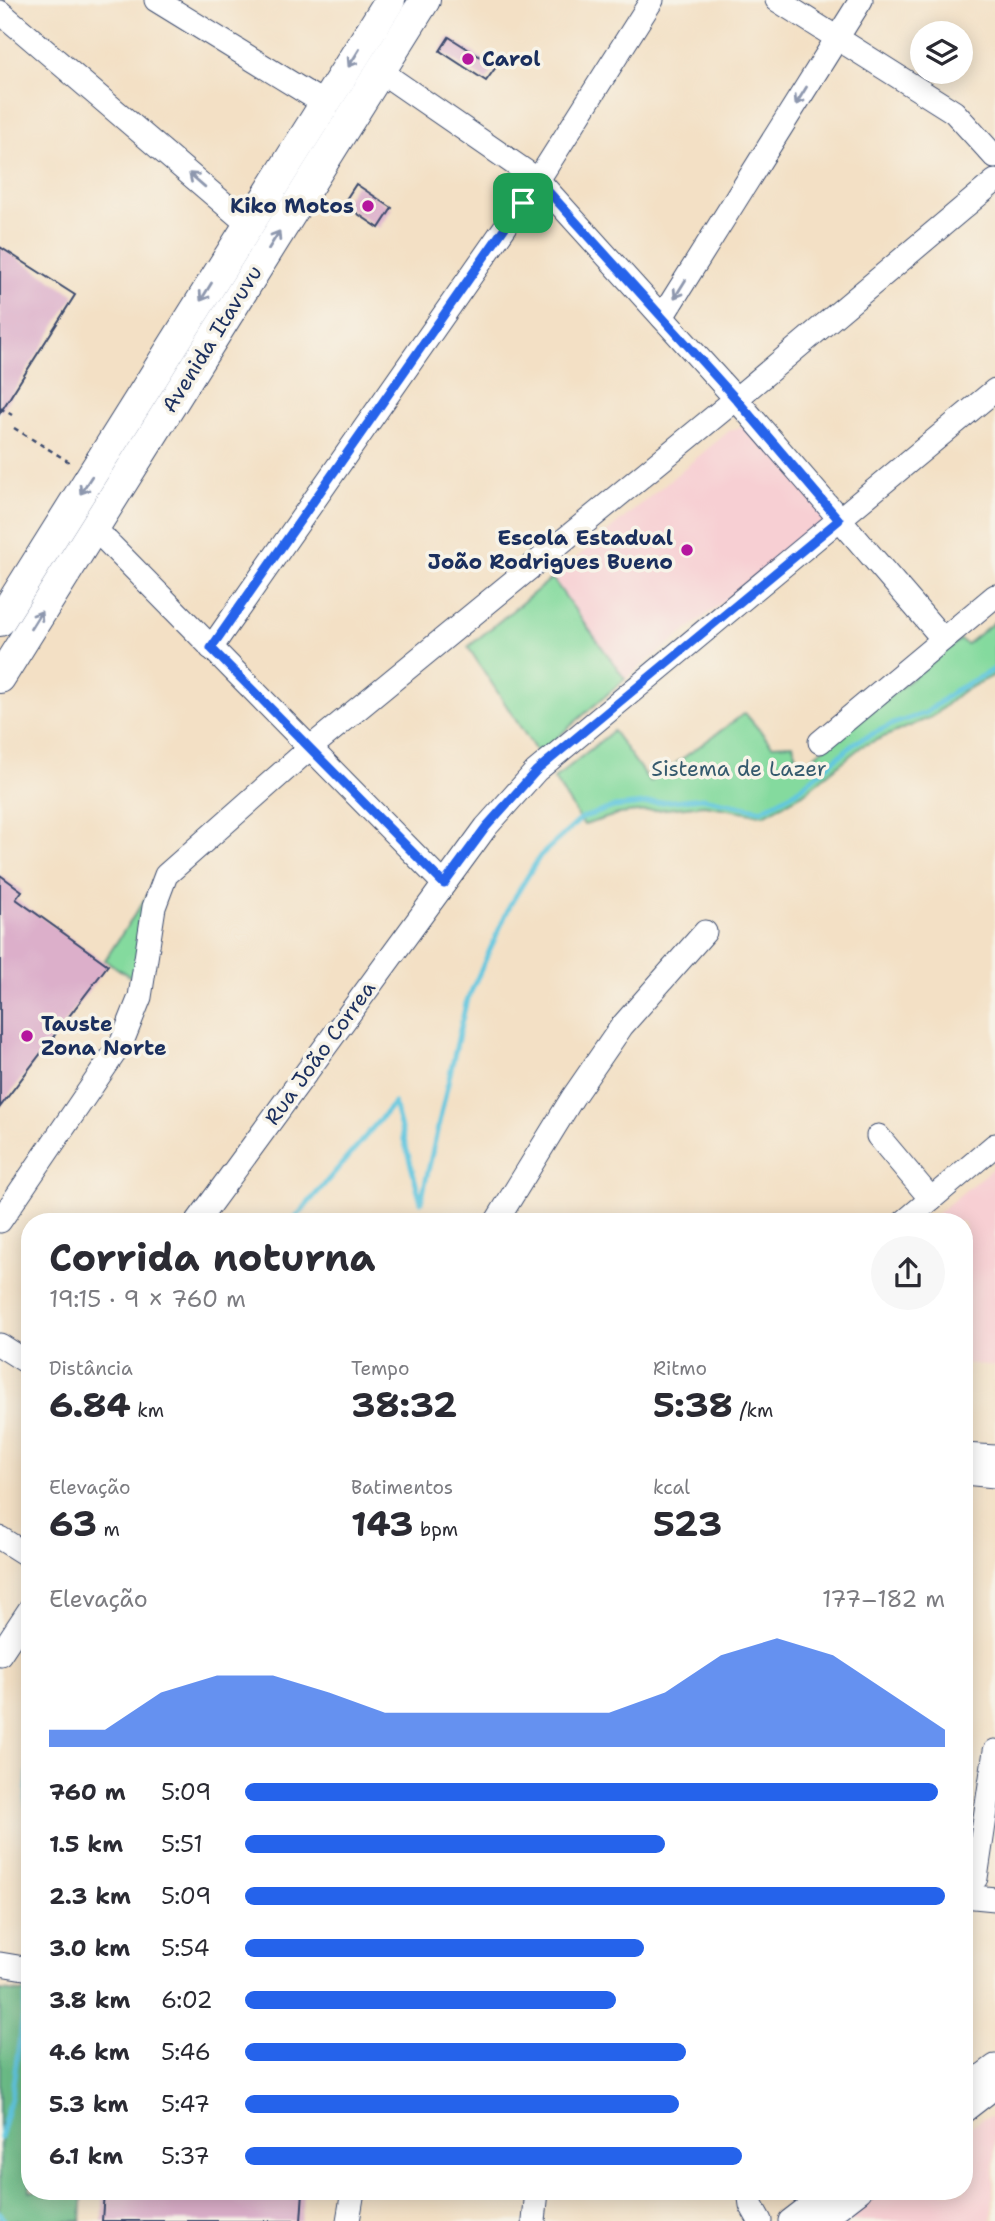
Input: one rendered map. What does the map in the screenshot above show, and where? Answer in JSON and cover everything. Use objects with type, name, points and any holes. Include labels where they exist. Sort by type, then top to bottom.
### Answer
[{"type":"main road","name":"Avenida Itavuvu","points":[[2,615],[390,0]]},
{"type":"main road","name":"Avenida Itavuvu","points":[[0,678],[425,0]]},
{"type":"street","points":[[6,0],[0,10],[249,225]]},
{"type":"street","points":[[156,0],[325,104]]},
{"type":"street","points":[[211,648],[538,180],[652,0]]},
{"type":"street","points":[[777,0],[954,112],[995,157]]},
{"type":"street","points":[[662,317],[861,0]]},
{"type":"street","points":[[380,71],[538,180],[736,399],[943,639]]},
{"type":"street","points":[[0,1221],[122,1042],[140,997],[154,907],[166,874],[310,748],[736,399],[995,181]]},
{"type":"street","name":"Rua João Correa","points":[[204,1213],[486,827],[536,771],[995,390]]},
{"type":"street","points":[[94,528],[444,884]]},
{"type":"street","points":[[820,742],[995,596]]},
{"type":"street","points":[[502,1213],[573,1097],[622,1026],[705,932]]},
{"type":"street","points":[[878,1136],[931,1199]]},
{"type":"street","points":[[915,1213],[995,1144]]},
{"type":"street","points":[[0,1345],[21,1358]]},
{"type":"street","points":[[973,1456],[995,1457]]},
{"type":"street","points":[[973,1474],[995,1476]]},
{"type":"street","points":[[0,1538],[21,1551]]},
{"type":"street","points":[[0,1654],[21,1622]]},
{"type":"street","points":[[995,1751],[975,1883],[995,1899]]},
{"type":"street","points":[[973,2082],[995,2066]]},
{"type":"street","points":[[973,2104],[995,2087]]},
{"type":"street","points":[[348,2221],[352,2200]]},
{"type":"street","points":[[534,2221],[536,2200]]},
{"type":"street","points":[[739,2221],[746,2200]]},
{"type":"street","points":[[750,2200],[760,2221]]},
{"type":"street","points":[[790,2221],[817,2200]]},
{"type":"street","points":[[821,2221],[848,2200]]},
{"type":"path","points":[[0,408],[12,415]]},
{"type":"path","points":[[13,428],[92,475]]},
{"type":"shaded area","name":"Escola Estadual João Rodrigues Bueno","points":[[755,426],[825,511],[823,523],[625,679],[552,578],[729,431]]},
{"type":"shaded area","points":[[995,1166],[995,1366],[973,1364],[973,1213],[938,1213]]},
{"type":"shaded area","points":[[983,2118],[995,2119],[992,2221],[844,2221],[872,2200],[973,2200],[973,2125]]},
{"type":"green space","points":[[552,578],[625,679],[538,754],[468,647]]},
{"type":"green space","name":"Sistema de Lazer","points":[[994,622],[995,675],[961,692],[932,717],[862,746],[803,794],[764,815],[704,805],[619,814],[584,825],[554,779],[613,731],[650,782],[745,713],[772,745],[793,744],[796,757],[805,763],[960,640],[967,644]]},
{"type":"green space","points":[[148,894],[135,980],[105,960]]},
{"type":"green space","points":[[0,1990],[21,1992],[21,2200],[82,2200],[81,2221],[0,2221]]},
{"type":"building","name":"Carol","points":[[449,37],[496,67],[486,81],[440,51]]},
{"type":"building","name":"Kiko Motos","points":[[356,184],[392,208],[379,228],[343,204]]},
{"type":"building","points":[[0,247],[75,295],[0,413]]},
{"type":"building","name":"Tauste Zona Norte","points":[[0,875],[22,891],[16,899],[108,965],[0,1107]]},
{"type":"building","points":[[103,2200],[302,2200],[301,2221],[102,2221]]},
{"type":"waterway","points":[[300,1213],[394,1103],[421,1202],[466,1003],[510,905],[540,856],[582,818],[614,807],[702,798],[762,810],[797,791],[856,742],[893,724],[926,713],[954,691],[995,669]]},
{"type":"waterway","points":[[0,2138],[11,2098],[21,2030]]},
{"type":"waterway","points":[[0,2212],[4,2221]]},
{"type":"place","name":"Carol","points":[[468,59]]},
{"type":"place","name":"Kiko Motos","points":[[368,206]]},
{"type":"place","name":"Escola Estadual João Rodrigues Bueno","points":[[687,550]]},
{"type":"place","name":"Tauste Zona Norte","points":[[27,1036]]},
{"type":"route","points":[[538,180],[736,399],[839,520],[536,771],[486,827],[444,884],[211,648],[523,203],[538,180]]}]
